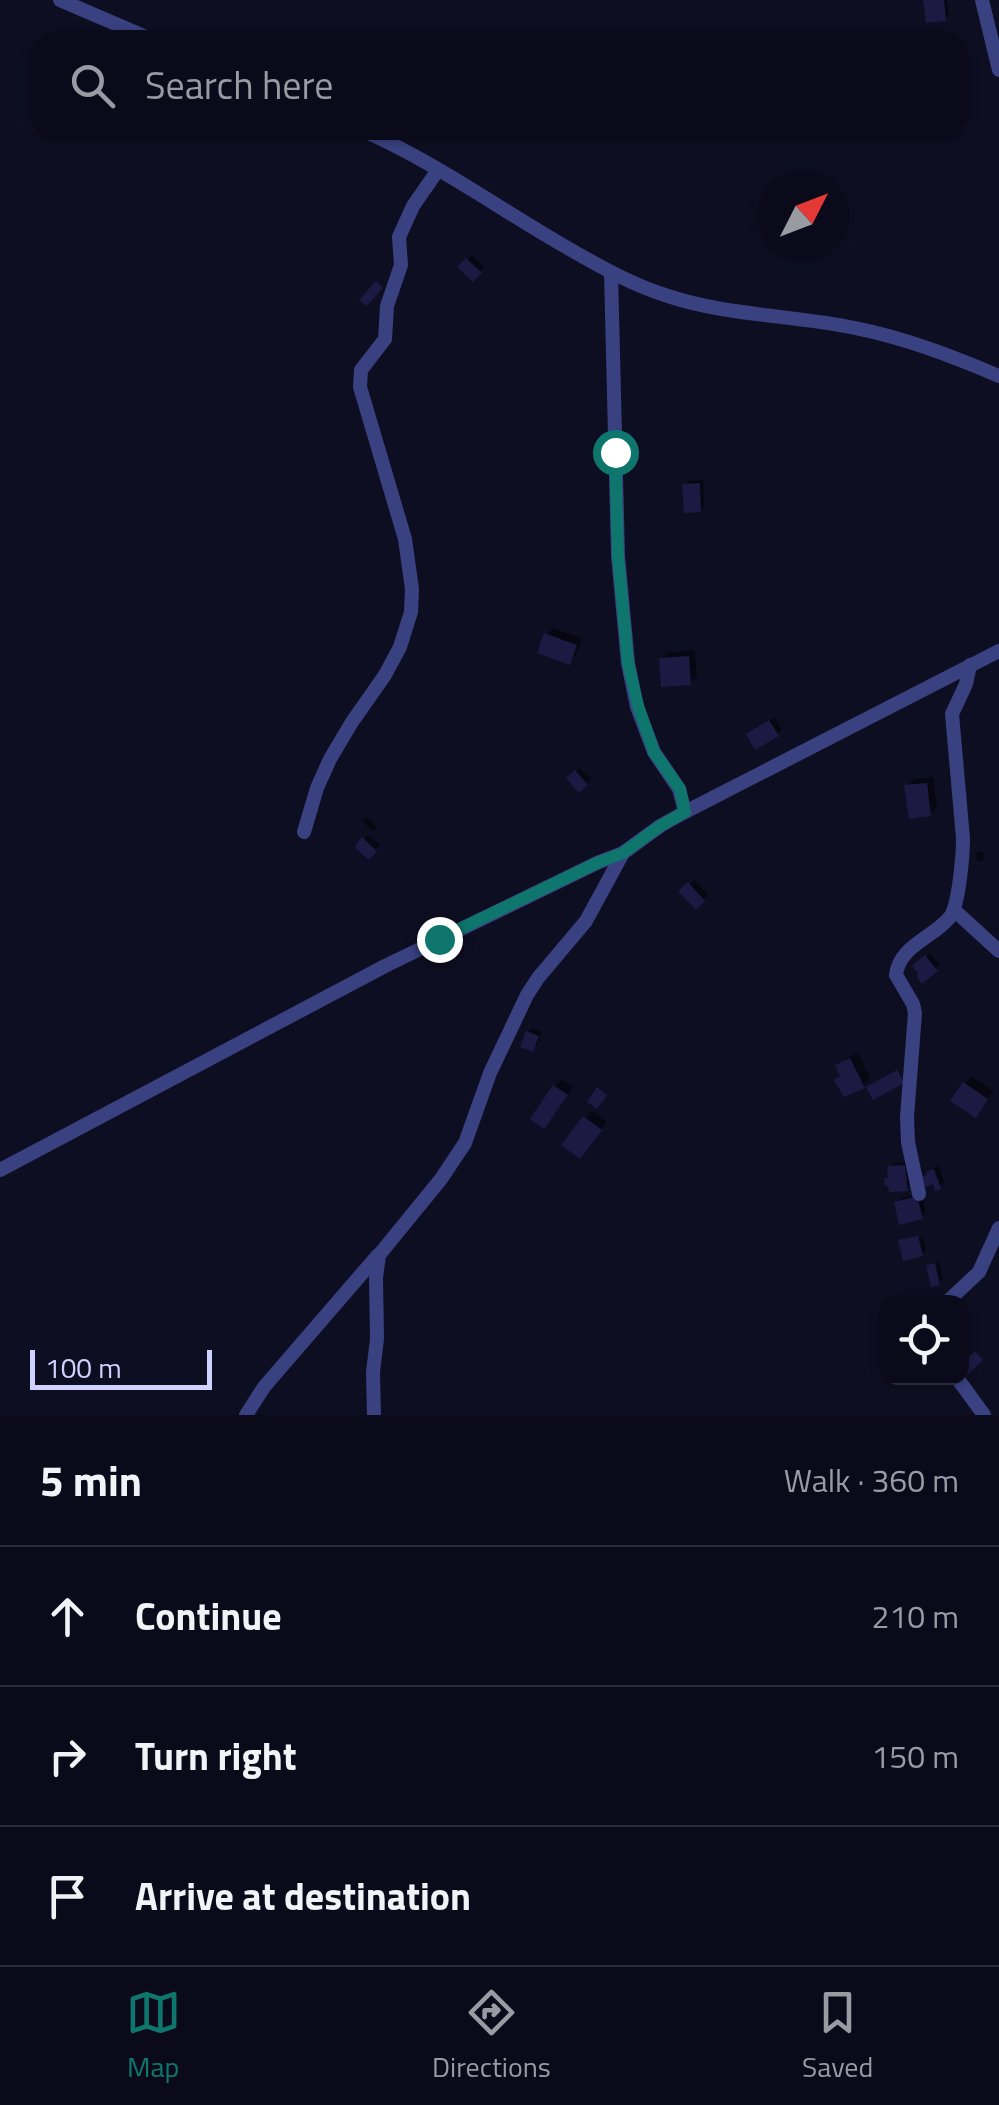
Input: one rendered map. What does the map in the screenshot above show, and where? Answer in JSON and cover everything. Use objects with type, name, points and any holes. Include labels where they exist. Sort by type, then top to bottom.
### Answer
[{"type":"street","points":[[60,0],[129,30]]},
{"type":"street","points":[[982,0],[999,70]]},
{"type":"street","points":[[381,140],[611,273],[668,297],[854,327],[906,340],[999,376]]},
{"type":"street","points":[[304,832],[330,759],[400,648],[411,612],[412,589],[404,539],[360,386],[361,370],[385,339],[387,306],[401,264],[399,237],[413,206],[438,170]]},
{"type":"street","points":[[611,273],[618,556],[628,663],[654,752],[680,789],[685,812]]},
{"type":"street","points":[[0,1170],[385,966],[623,853],[685,812],[999,650]]},
{"type":"street","points":[[920,1194],[908,1142],[907,1117],[915,1013],[896,975],[900,959],[954,910],[963,838],[952,714],[966,684],[970,664]]},
{"type":"street","points":[[246,1415],[264,1388],[441,1179],[465,1144],[490,1073],[527,996],[586,921],[623,853]]},
{"type":"street","points":[[954,910],[999,951]]},
{"type":"street","points":[[955,1295],[979,1272],[999,1228]]},
{"type":"street","points":[[374,1415],[378,1255]]},
{"type":"street","points":[[962,1385],[984,1415]]},
{"type":"building","points":[[923,0],[944,0],[946,21],[926,23]]},
{"type":"building","points":[[466,258],[482,273],[473,282],[457,267]]},
{"type":"building","points":[[376,281],[383,288],[367,306],[359,300]]},
{"type":"building","points":[[700,483],[701,512],[684,513],[682,484]]},
{"type":"building","points":[[544,633],[577,645],[570,665],[537,653]]},
{"type":"building","points":[[689,656],[691,685],[661,687],[659,658]]},
{"type":"building","points":[[769,720],[779,736],[755,750],[746,734]]},
{"type":"building","points":[[575,770],[588,785],[579,793],[566,778]]},
{"type":"building","points":[[927,783],[931,816],[909,819],[904,785]]},
{"type":"building","points":[[362,837],[377,851],[369,860],[355,848]]},
{"type":"building","points":[[688,882],[705,901],[696,910],[678,891]]},
{"type":"building","points":[[925,955],[938,971],[922,984],[912,966]]},
{"type":"building","points":[[526,1031],[539,1036],[533,1052],[520,1047]]},
{"type":"building","points":[[850,1058],[865,1088],[844,1097],[834,1080],[840,1076],[835,1065]]},
{"type":"building","points":[[897,1070],[904,1083],[873,1100],[866,1087]]},
{"type":"building","points":[[963,1082],[988,1099],[976,1118],[950,1101]]},
{"type":"building","points":[[553,1085],[568,1095],[544,1129],[530,1119]]},
{"type":"building","points":[[597,1087],[607,1095],[597,1109],[587,1102]]},
{"type":"building","points":[[583,1116],[602,1130],[580,1159],[561,1145]]},
{"type":"building","points":[[905,1165],[908,1191],[889,1192],[884,1178],[888,1178],[887,1166]]},
{"type":"building","points":[[934,1169],[941,1189],[935,1191],[933,1184],[925,1187],[921,1176]]},
{"type":"building","points":[[917,1196],[923,1219],[899,1225],[894,1202]]},
{"type":"building","points":[[918,1236],[923,1256],[903,1261],[898,1240]]},
{"type":"building","points":[[935,1263],[940,1285],[931,1287],[926,1265]]},
{"type":"building","points":[[975,1351],[983,1360],[969,1373],[969,1357]]},
{"type":"route","points":[[439,939],[623,853],[685,812],[680,789],[654,752],[628,663],[618,556],[615,452]]}]
